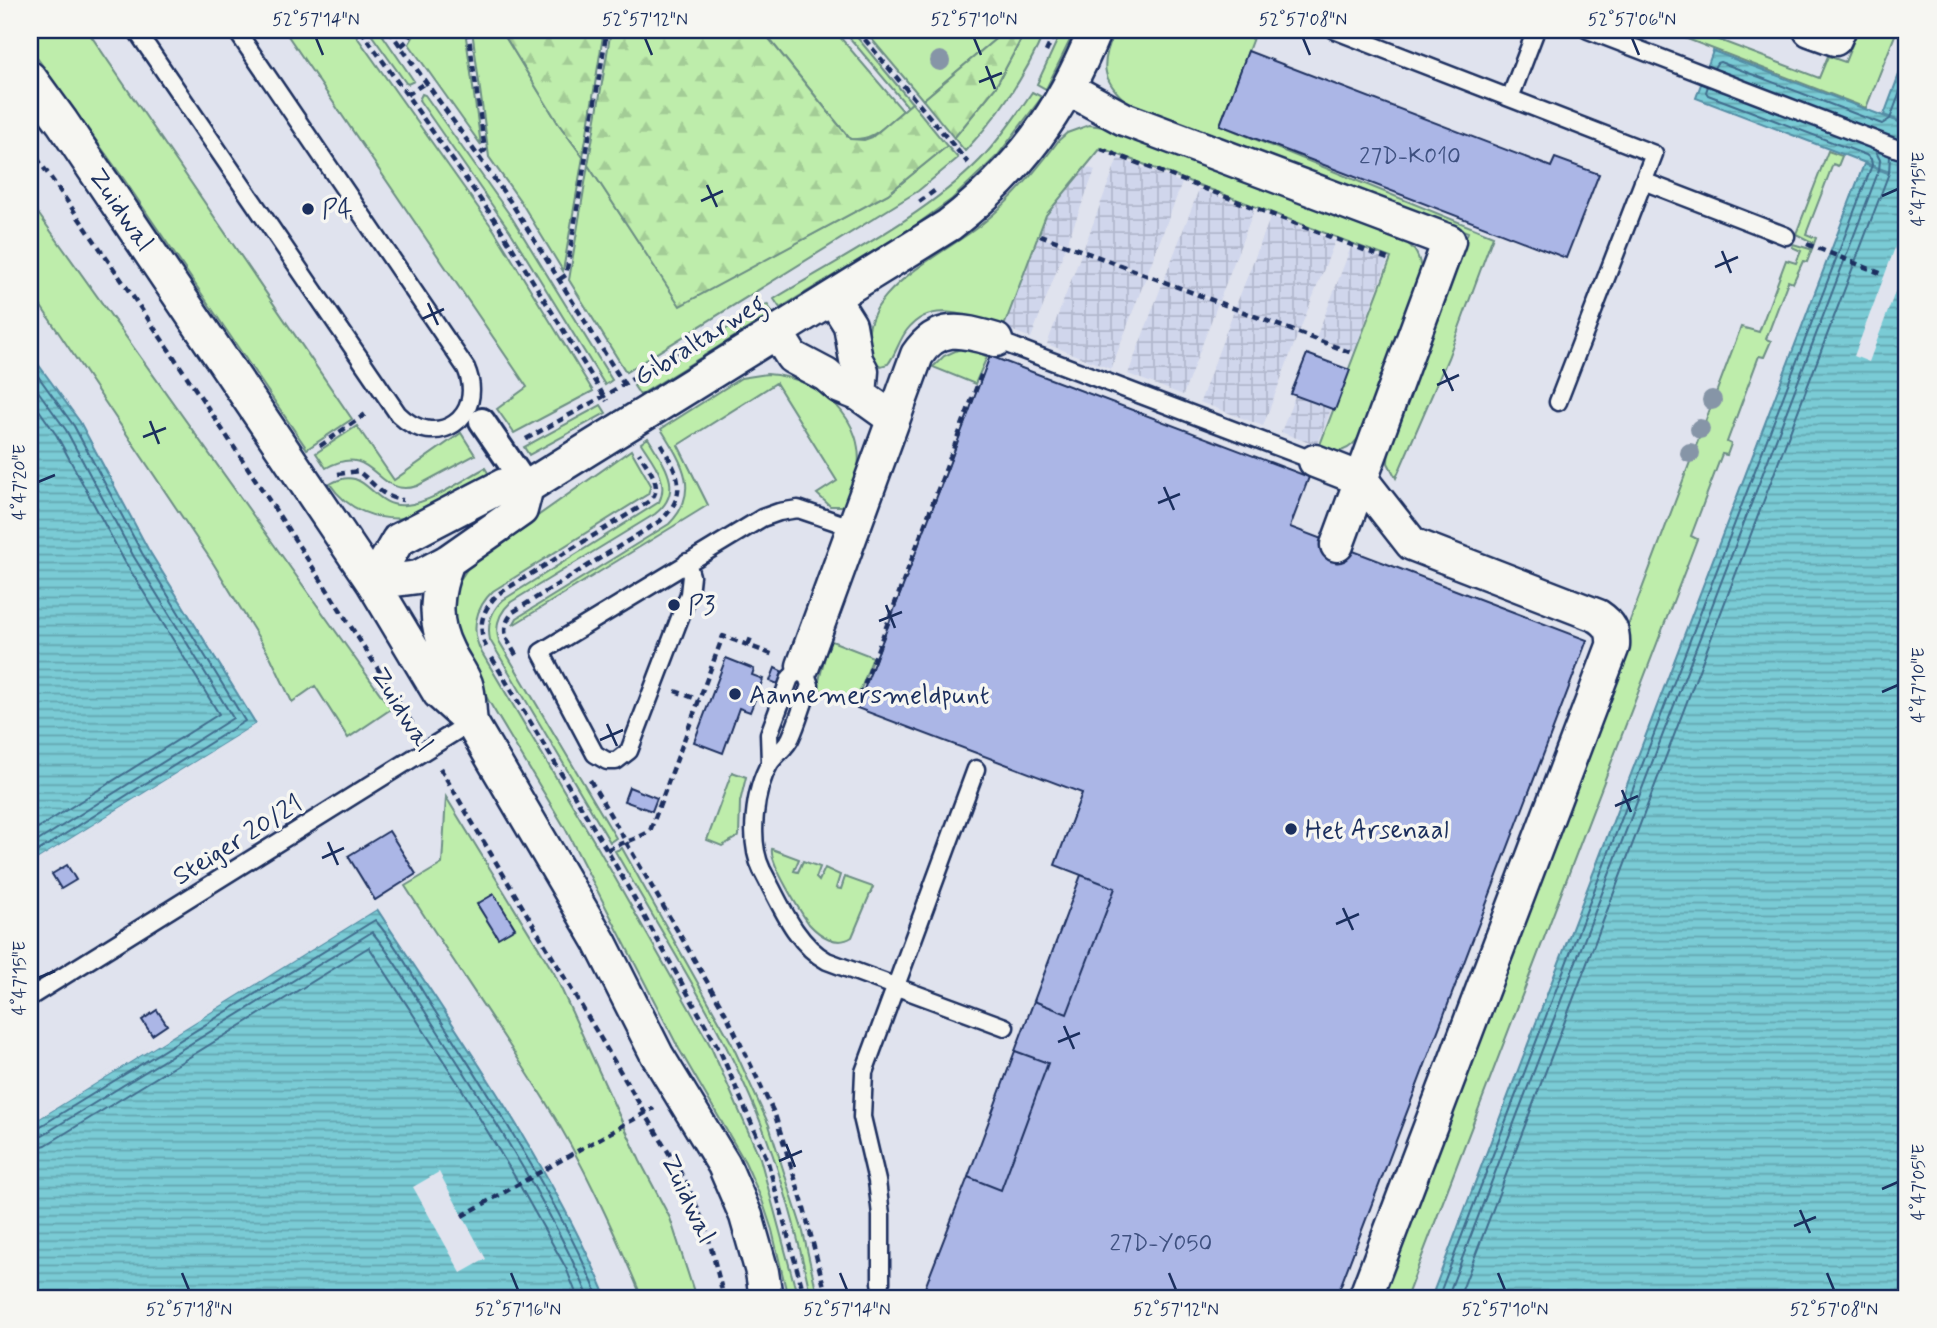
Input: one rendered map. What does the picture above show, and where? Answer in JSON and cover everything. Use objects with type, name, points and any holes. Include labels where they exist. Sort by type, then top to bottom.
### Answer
[{"type":"street","name":"Gibraltarweg","points":[[373,583],[398,540],[504,485],[527,487],[937,234],[975,205],[999,183],[1053,116],[1069,89],[1095,30]]},
{"type":"street","points":[[1810,30],[1835,39],[1839,30]]},
{"type":"street","name":"Zuidwal","points":[[30,78],[302,476],[373,583],[439,693],[471,722],[600,942],[657,1055],[724,1165],[738,1196],[762,1272],[766,1298]]},
{"type":"street","points":[[1069,89],[1124,119],[1449,241],[1337,545]]},
{"type":"street","points":[[833,298],[850,326],[856,359],[862,371],[860,395]]},
{"type":"street","points":[[803,666],[892,418],[918,355],[924,345],[945,332],[960,330],[996,340]]},
{"type":"street","points":[[777,333],[792,357],[826,375],[840,387],[860,395],[892,418]]},
{"type":"street","points":[[373,583],[418,577],[448,561],[521,510],[527,487],[482,421]]},
{"type":"street","points":[[1315,461],[1361,479],[1412,544],[1598,616],[1612,629],[1614,638],[1365,1298]]},
{"type":"street","name":"Zuidwal","points":[[448,561],[437,594],[436,611],[439,630],[467,685],[471,722]]},
{"type":"lane","points":[[136,30],[407,424],[430,431],[454,424],[470,404],[471,379],[466,368],[236,30]]},
{"type":"lane","points":[[1334,30],[1654,154],[1558,402]]},
{"type":"lane","points":[[1510,98],[1536,30]]},
{"type":"lane","points":[[1588,30],[1898,149]]},
{"type":"lane","points":[[1643,181],[1786,236]]},
{"type":"lane","points":[[996,340],[1315,461]]},
{"type":"lane","points":[[687,562],[691,576],[689,594],[629,751],[615,761],[600,758],[595,754],[541,652],[687,562],[751,524],[779,512],[798,509],[853,528]]},
{"type":"lane","points":[[803,666],[810,685],[790,741],[770,763],[761,788],[754,834],[757,860],[775,894],[802,941],[814,954],[1004,1027]]},
{"type":"lane","name":"Steiger 20/21","points":[[30,997],[471,722]]},
{"type":"lane","points":[[881,1283],[881,1215],[877,1181],[862,1117],[864,1072],[976,768]]},
{"type":"path","points":[[360,30],[502,231],[604,396],[633,421],[677,473],[679,485],[674,506],[660,521],[513,612],[504,628],[518,657]]},
{"type":"path","points":[[389,30],[512,204],[625,384],[633,421],[657,486],[654,496],[650,501],[498,594],[484,613],[481,624],[485,645],[607,850],[720,1051],[767,1159],[804,1298]]},
{"type":"path","points":[[401,46],[414,30]]},
{"type":"path","points":[[468,30],[485,150],[478,156]]},
{"type":"path","points":[[560,279],[566,275],[607,30]]},
{"type":"path","points":[[857,30],[968,163]]},
{"type":"path","points":[[1041,63],[1056,30]]},
{"type":"path","points":[[407,95],[426,82]]},
{"type":"path","name":"Zuidwal","points":[[30,148],[139,303],[277,509],[428,749],[646,1113],[700,1210],[714,1252],[724,1298]]},
{"type":"path","points":[[1101,149],[1388,259]]},
{"type":"path","points":[[960,170],[974,158]]},
{"type":"path","points":[[912,207],[944,184]]},
{"type":"path","points":[[1040,235],[1352,353]]},
{"type":"path","points":[[1804,243],[1885,275]]},
{"type":"path","points":[[856,707],[942,472],[996,340]]},
{"type":"path","name":"Gibraltarweg","points":[[503,451],[604,396],[691,344]]},
{"type":"path","points":[[302,476],[388,399]]},
{"type":"path","points":[[302,476],[335,475],[352,470],[362,474],[388,496],[412,499]]},
{"type":"path","points":[[748,645],[752,635]]},
{"type":"path","points":[[607,850],[625,840],[636,840],[650,831],[723,636],[803,666]]},
{"type":"path","points":[[585,772],[727,1016],[775,1115],[806,1213],[827,1298]]},
{"type":"path","points":[[462,1216],[681,1093]]},
{"type":"shaded area","points":[[1118,158],[1182,183],[1147,274],[1083,250]]},
{"type":"shaded area","points":[[1086,167],[1095,170],[1067,243],[1039,233],[1046,215]]},
{"type":"shaded area","points":[[1199,189],[1254,210],[1219,301],[1164,280]]},
{"type":"shaded area","points":[[1271,216],[1335,241],[1299,332],[1235,308]]},
{"type":"shaded area","points":[[1038,236],[1066,246],[1031,338],[1003,327]]},
{"type":"shaded area","points":[[1351,247],[1388,260],[1354,352],[1316,338]]},
{"type":"shaded area","points":[[1082,252],[1146,277],[1111,369],[1047,344]]},
{"type":"shaded area","points":[[1163,282],[1218,303],[1183,395],[1128,374]]},
{"type":"shaded area","points":[[1234,310],[1298,334],[1263,426],[1200,402]]},
{"type":"shaded area","points":[[1295,396],[1331,409],[1317,446],[1281,432]]},
{"type":"green space","points":[[30,30],[87,30],[352,419],[307,449],[123,178],[30,48]]},
{"type":"green space","points":[[284,30],[352,30],[494,230],[593,391],[514,433],[497,409],[527,387]]},
{"type":"green space","points":[[368,30],[379,30],[414,81],[406,83]]},
{"type":"green space","points":[[417,30],[465,30],[481,145],[409,44]]},
{"type":"green space","points":[[472,30],[501,30],[558,123],[583,157],[563,271],[521,202],[489,157]]},
{"type":"green space","points":[[501,30],[604,30],[583,157],[558,123]]},
{"type":"green space","points":[[611,30],[762,30],[850,139],[864,140],[872,137],[912,103],[947,146],[888,194],[680,306],[588,165]]},
{"type":"green space","points":[[762,30],[834,30],[903,111],[873,135],[850,139]]},
{"type":"green space","points":[[843,30],[851,30],[912,103],[908,107]]},
{"type":"green space","points":[[864,30],[1006,30],[923,100]]},
{"type":"green space","points":[[1006,30],[1026,30],[995,88],[954,138],[923,100]]},
{"type":"green space","points":[[1026,30],[1045,30],[1011,94],[965,151],[954,138],[995,88]]},
{"type":"green space","points":[[1062,30],[1075,30],[1046,89],[1037,84]]},
{"type":"green space","points":[[1115,30],[1256,30],[1220,125],[1493,236],[1448,358],[1396,478],[1388,463],[1389,444],[1468,232],[1129,104],[1112,86],[1106,70],[1107,52]]},
{"type":"green space","points":[[1664,30],[1693,30],[1819,78],[1828,56],[1845,62],[1858,30],[1897,30],[1866,108]]},
{"type":"green space","points":[[1032,92],[1042,97],[998,155],[952,199],[913,227],[780,308],[774,299],[882,235],[934,200],[958,180],[994,144]]},
{"type":"green space","points":[[422,94],[512,218],[612,380],[605,385],[510,231],[419,100]]},
{"type":"green space","points":[[1089,125],[1111,128],[1403,240],[1414,250],[1421,272],[1361,434],[1352,445],[1332,452],[1318,450],[1391,258],[1101,148],[1046,215],[1003,329],[953,313],[928,314],[907,330],[888,364],[881,366],[873,362],[868,338],[873,317],[885,298],[902,280],[1004,205],[1067,133]]},
{"type":"green space","points":[[947,146],[958,158],[918,191],[626,372],[569,280],[588,165],[680,305],[888,194]]},
{"type":"green space","points":[[1828,151],[1842,156],[1838,166],[1833,164],[1806,234],[1816,238],[1807,262],[1803,261],[1793,283],[1788,281],[1766,339],[1771,341],[1764,357],[1759,356],[1727,442],[1731,444],[1727,455],[1722,454],[1691,536],[1697,539],[1406,1298],[1374,1298],[1741,327],[1759,332],[1786,260],[1796,263],[1801,251],[1792,247],[1793,244],[1810,249],[1812,242],[1796,234]]},
{"type":"green space","points":[[30,202],[391,709],[348,738],[315,686],[292,702],[271,658],[213,563],[30,290]]},
{"type":"green space","points":[[767,304],[773,313],[640,395],[634,386]]},
{"type":"green space","points":[[962,348],[982,349],[980,353],[987,357],[975,384],[933,367],[944,356]]},
{"type":"green space","points":[[767,374],[804,383],[836,405],[847,419],[855,436],[859,455],[856,479],[846,506],[830,506],[817,494],[837,481],[776,383],[678,445],[708,505],[513,625],[517,618],[669,524],[679,512],[684,500],[685,476],[661,429],[741,378]]},
{"type":"green space","points":[[601,405],[606,413],[529,455],[524,447]]},
{"type":"green space","points":[[357,426],[394,480],[461,433],[475,455],[417,486],[403,488],[392,485],[366,465],[355,461],[343,461],[326,468],[316,453]]},
{"type":"green space","points":[[648,438],[669,476],[669,496],[664,505],[655,514],[511,602],[503,610],[497,625],[499,641],[616,838],[610,842],[490,640],[489,629],[491,618],[503,600],[659,502],[662,494],[661,478],[641,443]]},
{"type":"green space","points":[[631,450],[651,485],[648,494],[493,591],[478,612],[476,636],[482,653],[598,848],[710,1045],[760,1158],[798,1298],[788,1298],[772,1230],[745,1162],[679,1049],[565,828],[458,650],[449,621],[456,586],[471,563]]},
{"type":"green space","points":[[485,468],[490,476],[407,518],[385,518],[364,512],[345,501],[330,484],[343,479],[353,479],[384,500],[406,505],[436,496]]},
{"type":"green space","points":[[829,640],[873,657],[854,707],[822,694],[823,691],[817,689]]},
{"type":"green space","points":[[732,772],[746,777],[740,802],[739,836],[722,846],[707,840]]},
{"type":"green space","points":[[446,797],[554,973],[640,1161],[670,1218],[696,1298],[642,1298],[573,1149],[511,1047],[405,886],[442,864]]},
{"type":"green space","points":[[622,848],[731,1042],[769,1125],[803,1232],[818,1298],[811,1298],[786,1198],[752,1101],[717,1028],[615,851]]},
{"type":"green space","points":[[772,849],[799,859],[794,871],[798,872],[803,861],[820,867],[816,878],[819,881],[825,868],[840,875],[836,888],[841,889],[845,877],[873,887],[852,937],[840,941],[829,939],[809,924],[780,875]]},
{"type":"water","points":[[1713,51],[1907,125],[1907,1298],[1431,1298],[1864,164],[1889,172],[1696,98]]},
{"type":"water","points":[[1907,53],[1907,124],[1884,115]]},
{"type":"water","points":[[30,353],[80,422],[148,549],[256,724],[30,864]]},
{"type":"water","points":[[377,909],[530,1148],[584,1248],[607,1298],[30,1298],[30,1124]]},
{"type":"pier","points":[[1907,216],[1907,260],[1869,362],[1854,356]]},
{"type":"pier","points":[[259,722],[258,727],[30,868],[30,864]]},
{"type":"pier","points":[[375,906],[380,907],[30,1124],[30,1120]]},
{"type":"pier","points":[[439,1172],[486,1259],[461,1273],[413,1187]]},
{"type":"building","points":[[1248,51],[1551,167],[1555,158],[1599,174],[1566,258],[1220,125]]},
{"type":"building","points":[[1307,354],[1350,370],[1335,410],[1291,394]]},
{"type":"building","name":"Het Arsenaal","points":[[990,356],[1309,477],[1290,527],[1587,640],[1336,1298],[921,1298],[968,1177],[1001,1190],[1048,1063],[1015,1051],[1034,1001],[1067,1014],[1115,888],[1055,865],[1082,793],[857,708]]},
{"type":"building","name":"Aannemersmeldpunt","points":[[726,658],[754,669],[752,675],[763,679],[750,712],[739,708],[723,753],[694,742]]},
{"type":"building","points":[[775,668],[783,672],[778,684],[770,681]]},
{"type":"building","points":[[629,787],[657,798],[652,811],[624,801]]},
{"type":"building","points":[[389,831],[416,874],[375,900],[348,856]]},
{"type":"building","points":[[67,865],[76,880],[61,889],[52,874]]},
{"type":"building","points":[[1081,875],[1115,888],[1067,1014],[1034,1001]]},
{"type":"building","points":[[494,894],[515,928],[498,938],[477,904]]},
{"type":"building","points":[[157,1010],[167,1025],[152,1035],[142,1020]]},
{"type":"building","points":[[1015,1051],[1048,1063],[1001,1190],[968,1177]]},
{"type":"place","name":"P4","points":[[308,209]]},
{"type":"place","name":"P3","points":[[674,605]]},
{"type":"place","name":"Aannemersmeldpunt","points":[[735,694]]},
{"type":"place","name":"Het Arsenaal","points":[[1291,829]]}]
